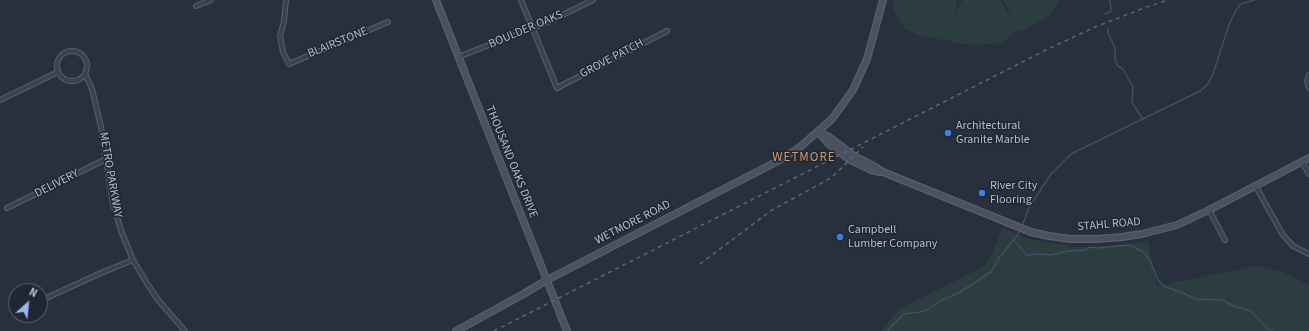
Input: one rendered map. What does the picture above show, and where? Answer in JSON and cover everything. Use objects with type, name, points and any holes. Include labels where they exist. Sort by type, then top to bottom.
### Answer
[{"type":"main road","name":"THOUSAND OAKS DRIVE","points":[[436,0],[567,331]]},
{"type":"main road","name":"WETMORE ROAD","points":[[456,331],[547,280],[780,160],[800,147],[832,119],[852,90],[867,60],[882,0]]},
{"type":"main road","name":"STAHL ROAD","points":[[818,132],[829,144],[850,160],[871,170],[883,172],[1031,232],[1070,239],[1122,237],[1162,229],[1181,223],[1309,158]]},
{"type":"street","points":[[196,6],[211,0]]},
{"type":"street","name":"BLAIRSTONE","points":[[286,0],[284,21],[280,36],[283,52],[289,64],[388,22]]},
{"type":"street","points":[[521,0],[533,29]]},
{"type":"street","name":"BOULDER OAKS","points":[[458,58],[533,29],[589,1]]},
{"type":"street","name":"GROVE PATCH","points":[[533,29],[557,88],[667,30]]},
{"type":"street","points":[[74,51],[82,54],[87,61],[88,66],[86,74],[78,80],[69,81],[58,72],[57,63],[65,52],[74,51]]},
{"type":"street","points":[[0,100],[58,72]]},
{"type":"street","name":"METRO PARKWAY","points":[[86,74],[92,89],[101,127],[113,204],[122,233],[133,260],[148,285],[159,302],[185,331]]},
{"type":"street","points":[[1309,75],[1307,81],[1309,88]]},
{"type":"street","name":"DELIVERY","points":[[7,208],[106,159]]},
{"type":"street","points":[[1302,161],[1309,174]]},
{"type":"street","points":[[1255,185],[1283,235],[1293,246],[1309,254]]},
{"type":"street","points":[[1209,210],[1225,240]]},
{"type":"street","points":[[48,297],[133,260]]},
{"type":"shaded area","points":[[894,0],[957,0],[955,16],[962,0],[1000,0],[1014,22],[1004,0],[1060,0],[1047,17],[1019,32],[1018,30],[1002,43],[977,45],[960,44],[919,36],[904,28],[892,9]]},
{"type":"shaded area","points":[[1002,228],[1029,239],[1074,247],[1109,246],[1148,241],[1157,286],[1256,266],[1281,271],[1309,285],[1309,331],[880,331],[898,310],[984,266],[993,251]]},
{"type":"waterway","points":[[1105,14],[1111,11],[1110,0]]},
{"type":"waterway","points":[[1022,226],[1030,206],[1051,174],[1071,154],[1200,91],[1207,85],[1212,77],[1229,25],[1236,10],[1241,4],[1255,0]]},
{"type":"waterway","points":[[1108,29],[1108,33],[1115,48],[1115,60],[1118,66],[1123,69],[1133,87],[1132,102],[1142,118]]},
{"type":"waterway","points":[[887,331],[904,314],[927,310],[942,300],[959,293],[991,272],[1020,229]]},
{"type":"waterway","points":[[1014,241],[1026,255],[1050,255],[1084,250],[1091,247],[1097,248],[1130,245],[1145,253],[1158,280],[1164,286],[1196,299],[1222,300],[1234,306],[1251,311],[1267,328],[1272,331]]},
{"type":"railway","points":[[494,331],[1044,51],[1095,27],[1168,0]]},
{"type":"railway","points":[[700,264],[772,210],[831,178],[863,147]]},
{"type":"place","name":"Architectural Granite Marble","points":[[948,133]]},
{"type":"place","name":"River City Flooring","points":[[982,193]]},
{"type":"place","name":"Campbell Lumber Company","points":[[840,237]]},
{"type":"district","name":"WETMORE","points":[[804,158]]}]
